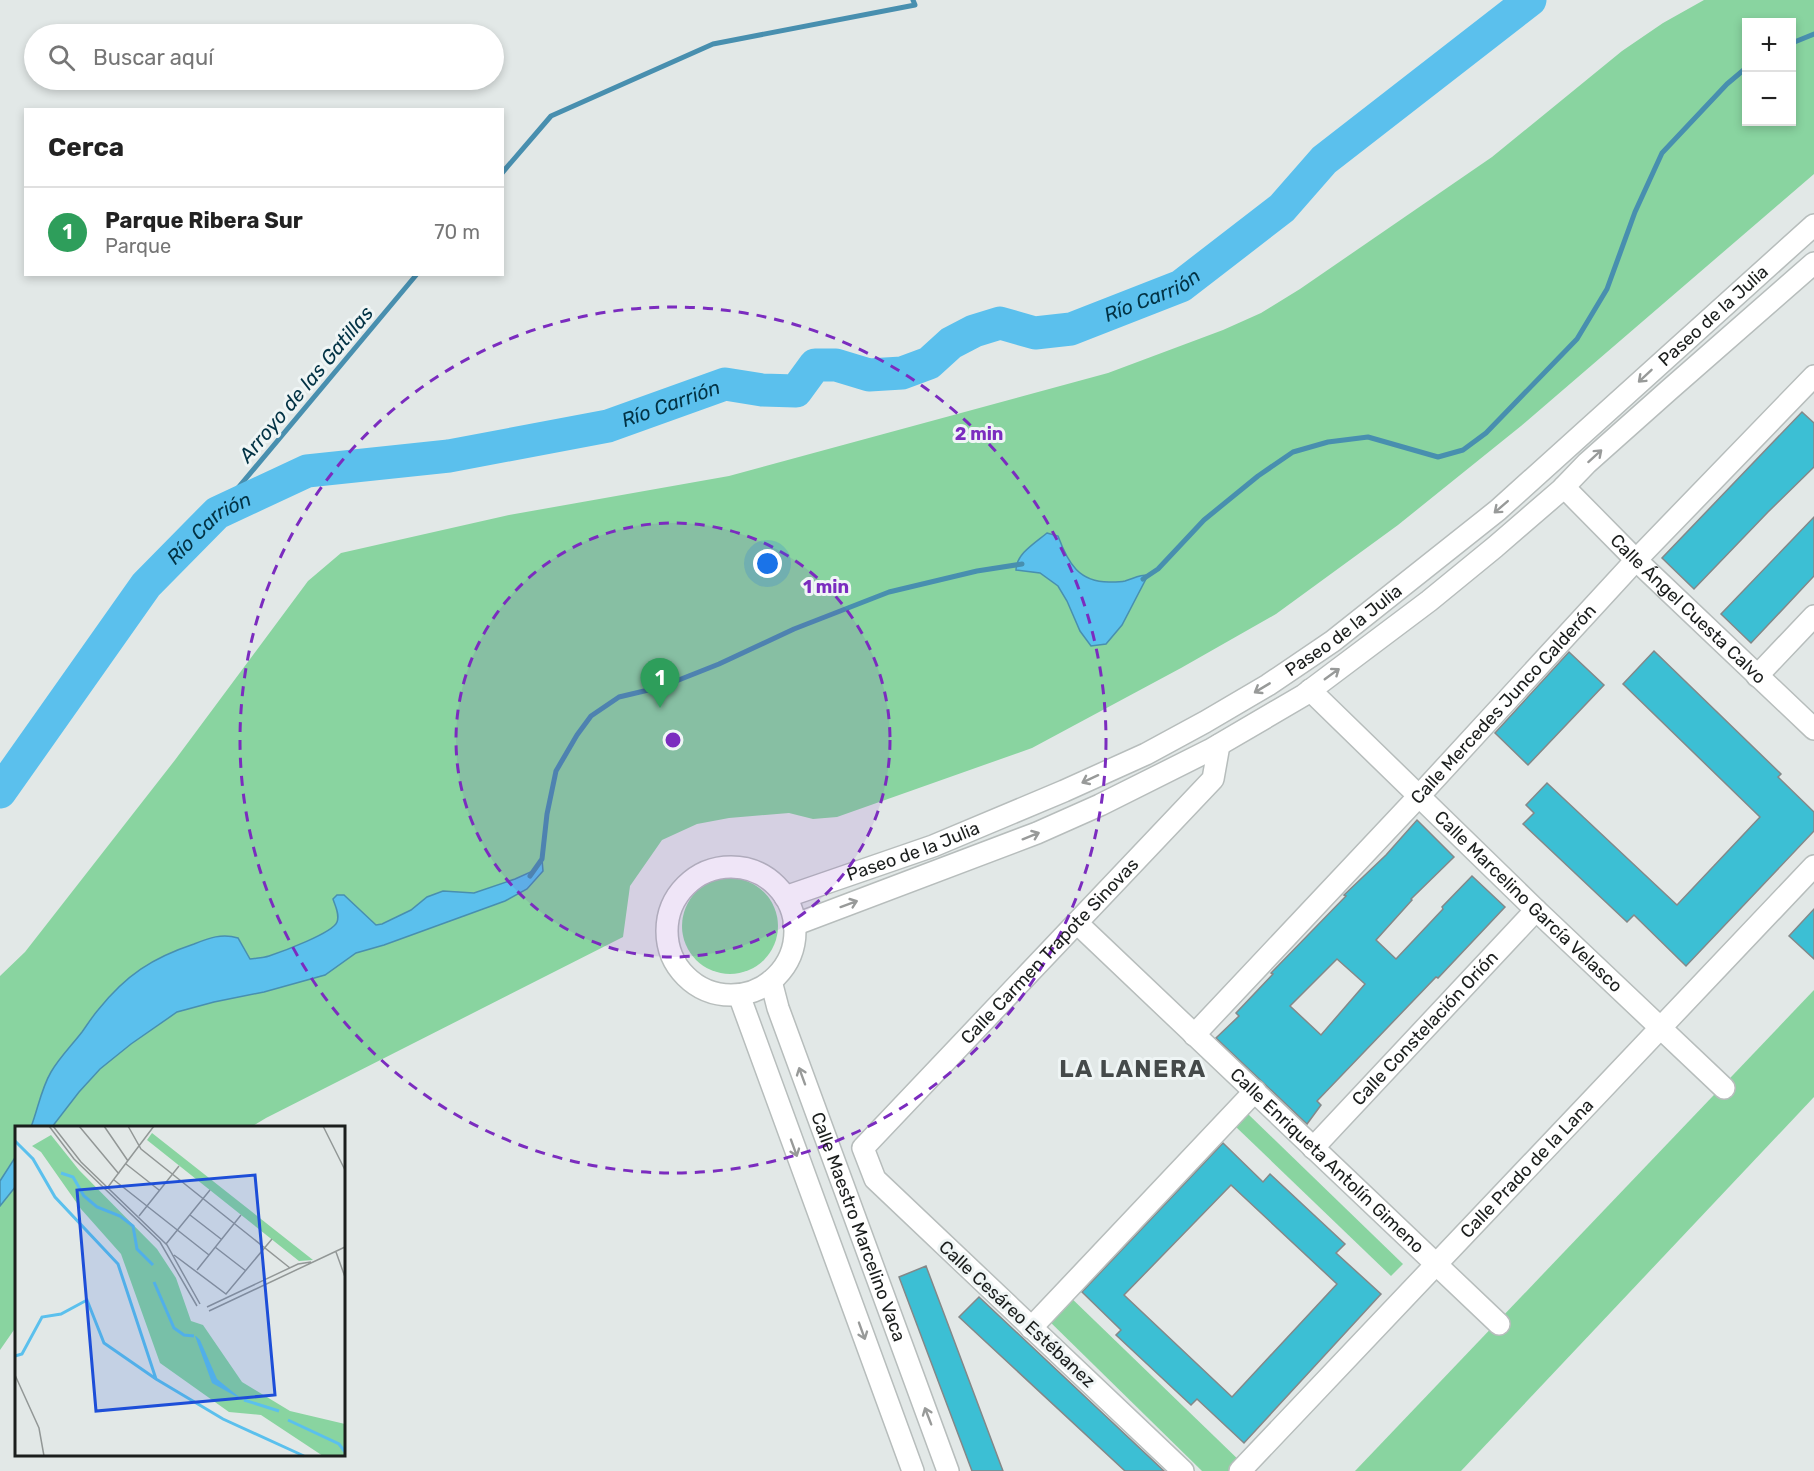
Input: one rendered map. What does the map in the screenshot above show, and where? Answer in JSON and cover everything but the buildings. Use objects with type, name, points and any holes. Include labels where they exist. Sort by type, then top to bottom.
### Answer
[{"type":"street","name":"Paseo de la Julia","points":[[786,897],[933,846],[1064,791],[1156,748],[1268,685],[1333,641],[1498,510],[1814,225]]},
{"type":"street","name":"Paseo de la Julia","points":[[795,925],[1037,833],[1100,805],[1219,745],[1284,708],[1430,601],[1495,547],[1564,487],[1595,455],[1814,262]]},
{"type":"street","name":"Calle Mercedes Junco Calderón","points":[[1194,1035],[1419,796],[1636,560],[1814,376]]},
{"type":"street","name":"Calle Ángel Cuesta Calvo","points":[[1564,487],[1636,560],[1814,729]]},
{"type":"street","points":[[1757,675],[1814,616]]},
{"type":"street","name":"Calle Marcelino García Velasco","points":[[1310,690],[1536,910],[1724,1088]]},
{"type":"street","name":"Calle Carmen Trapote Sinovas","points":[[863,1148],[1213,779],[1219,745]]},
{"type":"street","name":"Calle Prado de la Lana","points":[[1240,1471],[1814,866]]},
{"type":"street","points":[[741,867],[762,875],[778,887],[786,897],[795,925],[792,948],[782,970],[771,981],[754,991],[739,995],[709,991],[692,982],[679,969],[671,954],[666,936],[668,917],[676,896],[691,880],[711,869],[741,867]]},
{"type":"street","name":"Calle Constelación Orión","points":[[1312,1148],[1536,910]]},
{"type":"street","name":"Calle Enriqueta Antolín Gimeno","points":[[1077,923],[1499,1324]]},
{"type":"street","name":"Calle Maestro Marcelino Vaca","points":[[771,981],[778,1008],[948,1471]]},
{"type":"street","name":"Calle Maestro Marcelino Vaca","points":[[739,995],[913,1471]]},
{"type":"street","points":[[1031,1328],[1255,1091]]},
{"type":"street","name":"Calle Cesáreo Estébanez","points":[[863,1148],[875,1179],[1183,1471]]},
{"type":"green space","points":[[1704,0],[1814,0],[1814,174],[1521,426],[1398,525],[1276,614],[1032,748],[837,817],[813,819],[789,813],[729,818],[697,824],[662,840],[630,886],[623,937],[253,1126],[15,1126],[15,1328],[0,1350],[0,976],[25,952],[175,760],[308,581],[341,553],[509,515],[729,476],[1108,373],[1223,330],[1261,313],[1300,289],[1492,157],[1622,51],[1663,23]]},
{"type":"green space","points":[[730,878],[748,882],[764,892],[774,908],[778,926],[774,944],[764,960],[748,970],[730,974],[712,970],[696,960],[686,944],[682,926],[686,908],[696,892],[712,882]]},
{"type":"green space","points":[[1814,990],[1814,1097],[1461,1471],[1355,1471]]},
{"type":"green space","points":[[1248,1114],[1403,1264],[1391,1276],[1236,1127]]},
{"type":"green space","points":[[1065,1292],[1245,1466],[1240,1471],[1202,1471],[1043,1315]]},
{"type":"water","points":[[1047,533],[1058,536],[1066,555],[1076,570],[1091,579],[1120,582],[1148,575],[1122,625],[1106,644],[1091,646],[1080,631],[1058,586],[1040,573],[1016,570],[1023,554]]},
{"type":"water","points":[[542,859],[543,871],[527,889],[505,901],[356,953],[325,975],[177,1012],[100,1069],[53,1126],[31,1126],[51,1072],[96,1013],[130,977],[165,955],[221,936],[238,938],[250,959],[267,957],[306,942],[333,926],[338,916],[333,899],[337,895],[344,895],[376,925],[411,910],[427,897],[443,891],[474,893],[533,871]]},
{"type":"water","points":[[15,1158],[15,1187],[0,1206],[0,1181]]},
{"type":"waterway","name":"Arroyo de las Gatillas","points":[[504,171],[551,116],[713,44],[915,5],[913,0]]},
{"type":"waterway","name":"Río Carrión","points":[[0,792],[146,585],[217,513],[307,471],[449,456],[608,426],[725,384],[762,390],[796,391],[815,365],[836,365],[869,375],[902,373],[929,363],[951,343],[974,331],[1000,323],[1035,333],[1071,329],[1181,286],[1282,208],[1324,160],[1530,0]]},
{"type":"waterway","points":[[1796,41],[1814,34]]},
{"type":"waterway","points":[[1143,579],[1158,569],[1204,520],[1258,476],[1293,452],[1328,442],[1368,437],[1438,457],[1463,450],[1486,433],[1577,339],[1607,289],[1635,212],[1662,153],[1727,84],[1742,71]]},
{"type":"waterway","name":"Arroyo de las Gatillas","points":[[217,513],[415,276]]},
{"type":"waterway","points":[[530,876],[542,859],[547,814],[556,771],[591,716],[619,697],[661,687],[719,664],[794,629],[889,592],[977,571],[1022,564]]},
{"type":"place","name":"Parque Ribera Sur","points":[[660,708]]},
{"type":"district","name":"LA LANERA","points":[[1133,1069]]}]
